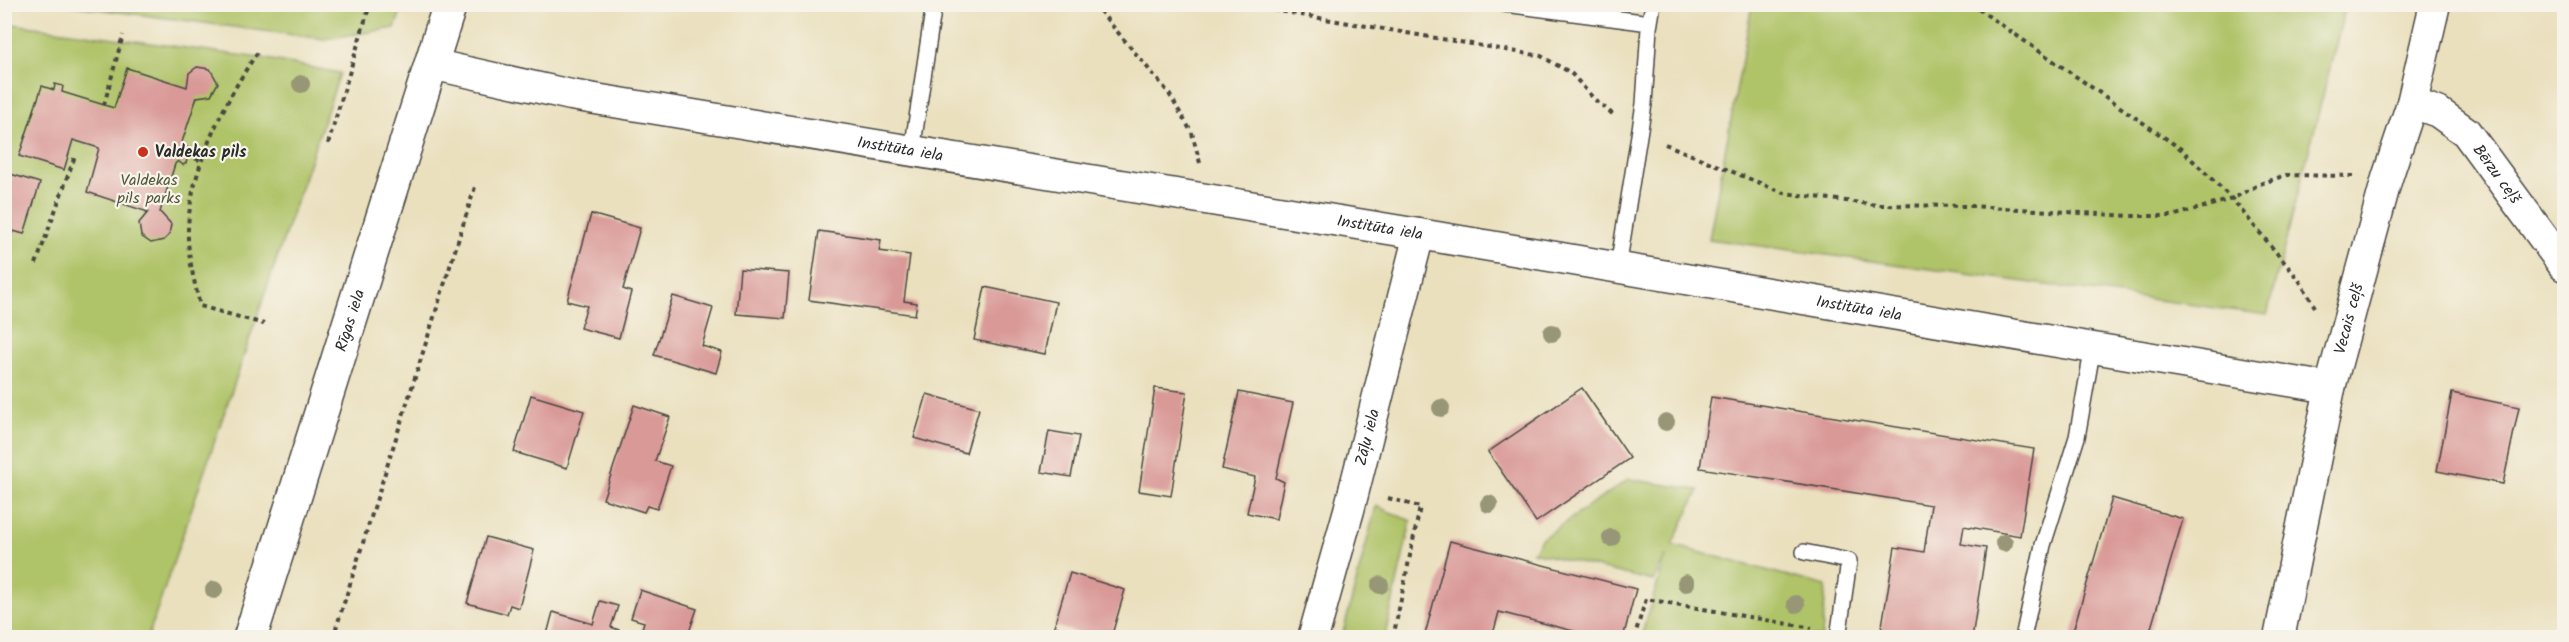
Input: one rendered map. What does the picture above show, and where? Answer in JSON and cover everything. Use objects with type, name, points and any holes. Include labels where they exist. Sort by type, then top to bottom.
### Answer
[{"type":"main road","name":"Rīgas iela","points":[[250,638],[450,4]]},
{"type":"street","name":"Vecais ceļš","points":[[2279,638],[2330,388],[2387,178],[2412,103],[2435,4]]},
{"type":"street","name":"Institūta iela","points":[[431,64],[571,95],[2093,346],[2330,388]]},
{"type":"street","name":"Bērzu ceļš","points":[[2412,103],[2438,112],[2466,132],[2565,266]]},
{"type":"street","name":"Zāļu iela","points":[[1313,638],[1419,234]]},
{"type":"lane","points":[[912,151],[934,4]]},
{"type":"lane","points":[[1505,4],[1650,23]]},
{"type":"lane","points":[[1618,267],[1640,133],[1653,4]]},
{"type":"lane","points":[[2023,638],[2043,545],[2077,436],[2093,346]]},
{"type":"lane","points":[[1804,552],[1849,561],[1838,638]]},
{"type":"path","points":[[328,144],[370,4]]},
{"type":"path","points":[[1095,4],[1168,92],[1192,133],[1202,169],[1206,199]]},
{"type":"path","points":[[1238,4],[1540,56],[1571,73],[1594,99],[1640,133],[1784,193],[1877,205],[1972,206],[2130,216],[2172,216],[2232,199],[2260,184],[2286,175],[2327,174],[2387,178]]},
{"type":"path","points":[[1971,4],[2181,149],[2232,199],[2299,280],[2340,349]]},
{"type":"path","points":[[104,105],[123,35]]},
{"type":"path","points":[[257,53],[240,80],[202,161],[191,197],[188,237],[189,257],[200,306],[264,324]]},
{"type":"path","points":[[187,155],[202,161]]},
{"type":"path","points":[[36,264],[75,156]]},
{"type":"path","points":[[333,638],[475,187]]},
{"type":"path","points":[[1393,638],[1420,507]]},
{"type":"path","points":[[1634,638],[1646,599],[1811,627]]},
{"type":"green space","points":[[68,5],[403,5],[395,28],[324,39]]},
{"type":"green space","points":[[1752,5],[2346,5],[2267,315],[1709,239]]},
{"type":"green space","name":"Valdekas pils parks","points":[[5,23],[267,59],[340,73],[148,637],[5,638]]},
{"type":"green space","points":[[1629,479],[1699,490],[1672,545],[1826,586],[1822,637],[1641,637],[1666,556],[1653,581],[1533,552],[1541,539]]},
{"type":"green space","points":[[1376,506],[1411,521],[1385,636],[1373,634],[1372,637],[1342,637]]},
{"type":"building","name":"Valdekas pils","points":[[197,67],[210,69],[218,83],[211,95],[197,97],[182,142],[183,146],[191,149],[186,163],[183,165],[178,161],[175,164],[160,212],[171,224],[169,235],[164,240],[151,243],[141,236],[139,223],[148,212],[87,192],[99,148],[73,140],[64,170],[19,156],[42,86],[54,90],[55,84],[63,86],[62,92],[114,108],[127,68],[187,87],[189,73]]},
{"type":"building","points":[[4,172],[40,183],[24,234],[13,231],[9,241],[4,239]]},
{"type":"building","points":[[591,214],[640,228],[623,289],[631,292],[619,338],[580,328],[587,306],[567,301]]},
{"type":"building","points":[[819,231],[881,240],[879,251],[910,255],[904,301],[917,303],[915,315],[809,300]]},
{"type":"building","points":[[740,269],[789,273],[785,318],[736,314]]},
{"type":"building","points":[[985,287],[1056,302],[1045,354],[974,340]]},
{"type":"building","points":[[673,296],[713,308],[702,346],[722,352],[716,373],[654,355]]},
{"type":"building","points":[[1155,388],[1187,392],[1171,496],[1139,491]]},
{"type":"building","points":[[1582,388],[1630,458],[1536,522],[1488,452]]},
{"type":"building","points":[[1239,392],[1293,403],[1276,478],[1284,482],[1276,519],[1247,513],[1255,477],[1222,469]]},
{"type":"building","points":[[2452,393],[2519,407],[2503,484],[2437,471]]},
{"type":"building","points":[[927,394],[979,409],[966,453],[914,438]]},
{"type":"building","points":[[531,395],[584,411],[567,468],[514,452]]},
{"type":"building","points":[[1711,397],[2034,449],[2020,536],[1964,526],[1961,544],[1986,548],[1972,638],[1880,638],[1895,547],[1924,552],[1931,505],[1700,468]]},
{"type":"building","points":[[634,405],[670,417],[655,461],[671,466],[657,509],[647,506],[644,512],[603,499]]},
{"type":"building","points":[[1049,431],[1079,436],[1071,477],[1041,472]]},
{"type":"building","points":[[2112,498],[2183,519],[2148,638],[2071,638]]},
{"type":"building","points":[[486,537],[534,550],[519,608],[510,605],[507,614],[467,603]]},
{"type":"building","points":[[1450,541],[1636,589],[1623,638],[1601,638],[1499,612],[1492,638],[1424,638]]},
{"type":"building","points":[[1070,573],[1125,590],[1111,638],[1094,638],[1054,626]]},
{"type":"building","points":[[640,590],[697,609],[688,635],[694,638],[639,638],[644,622],[631,618]]},
{"type":"building","points":[[600,601],[618,606],[611,627],[619,630],[617,638],[546,638],[553,612],[593,624]]},
{"type":"place","name":"Valdekas pils","points":[[143,152]]}]
